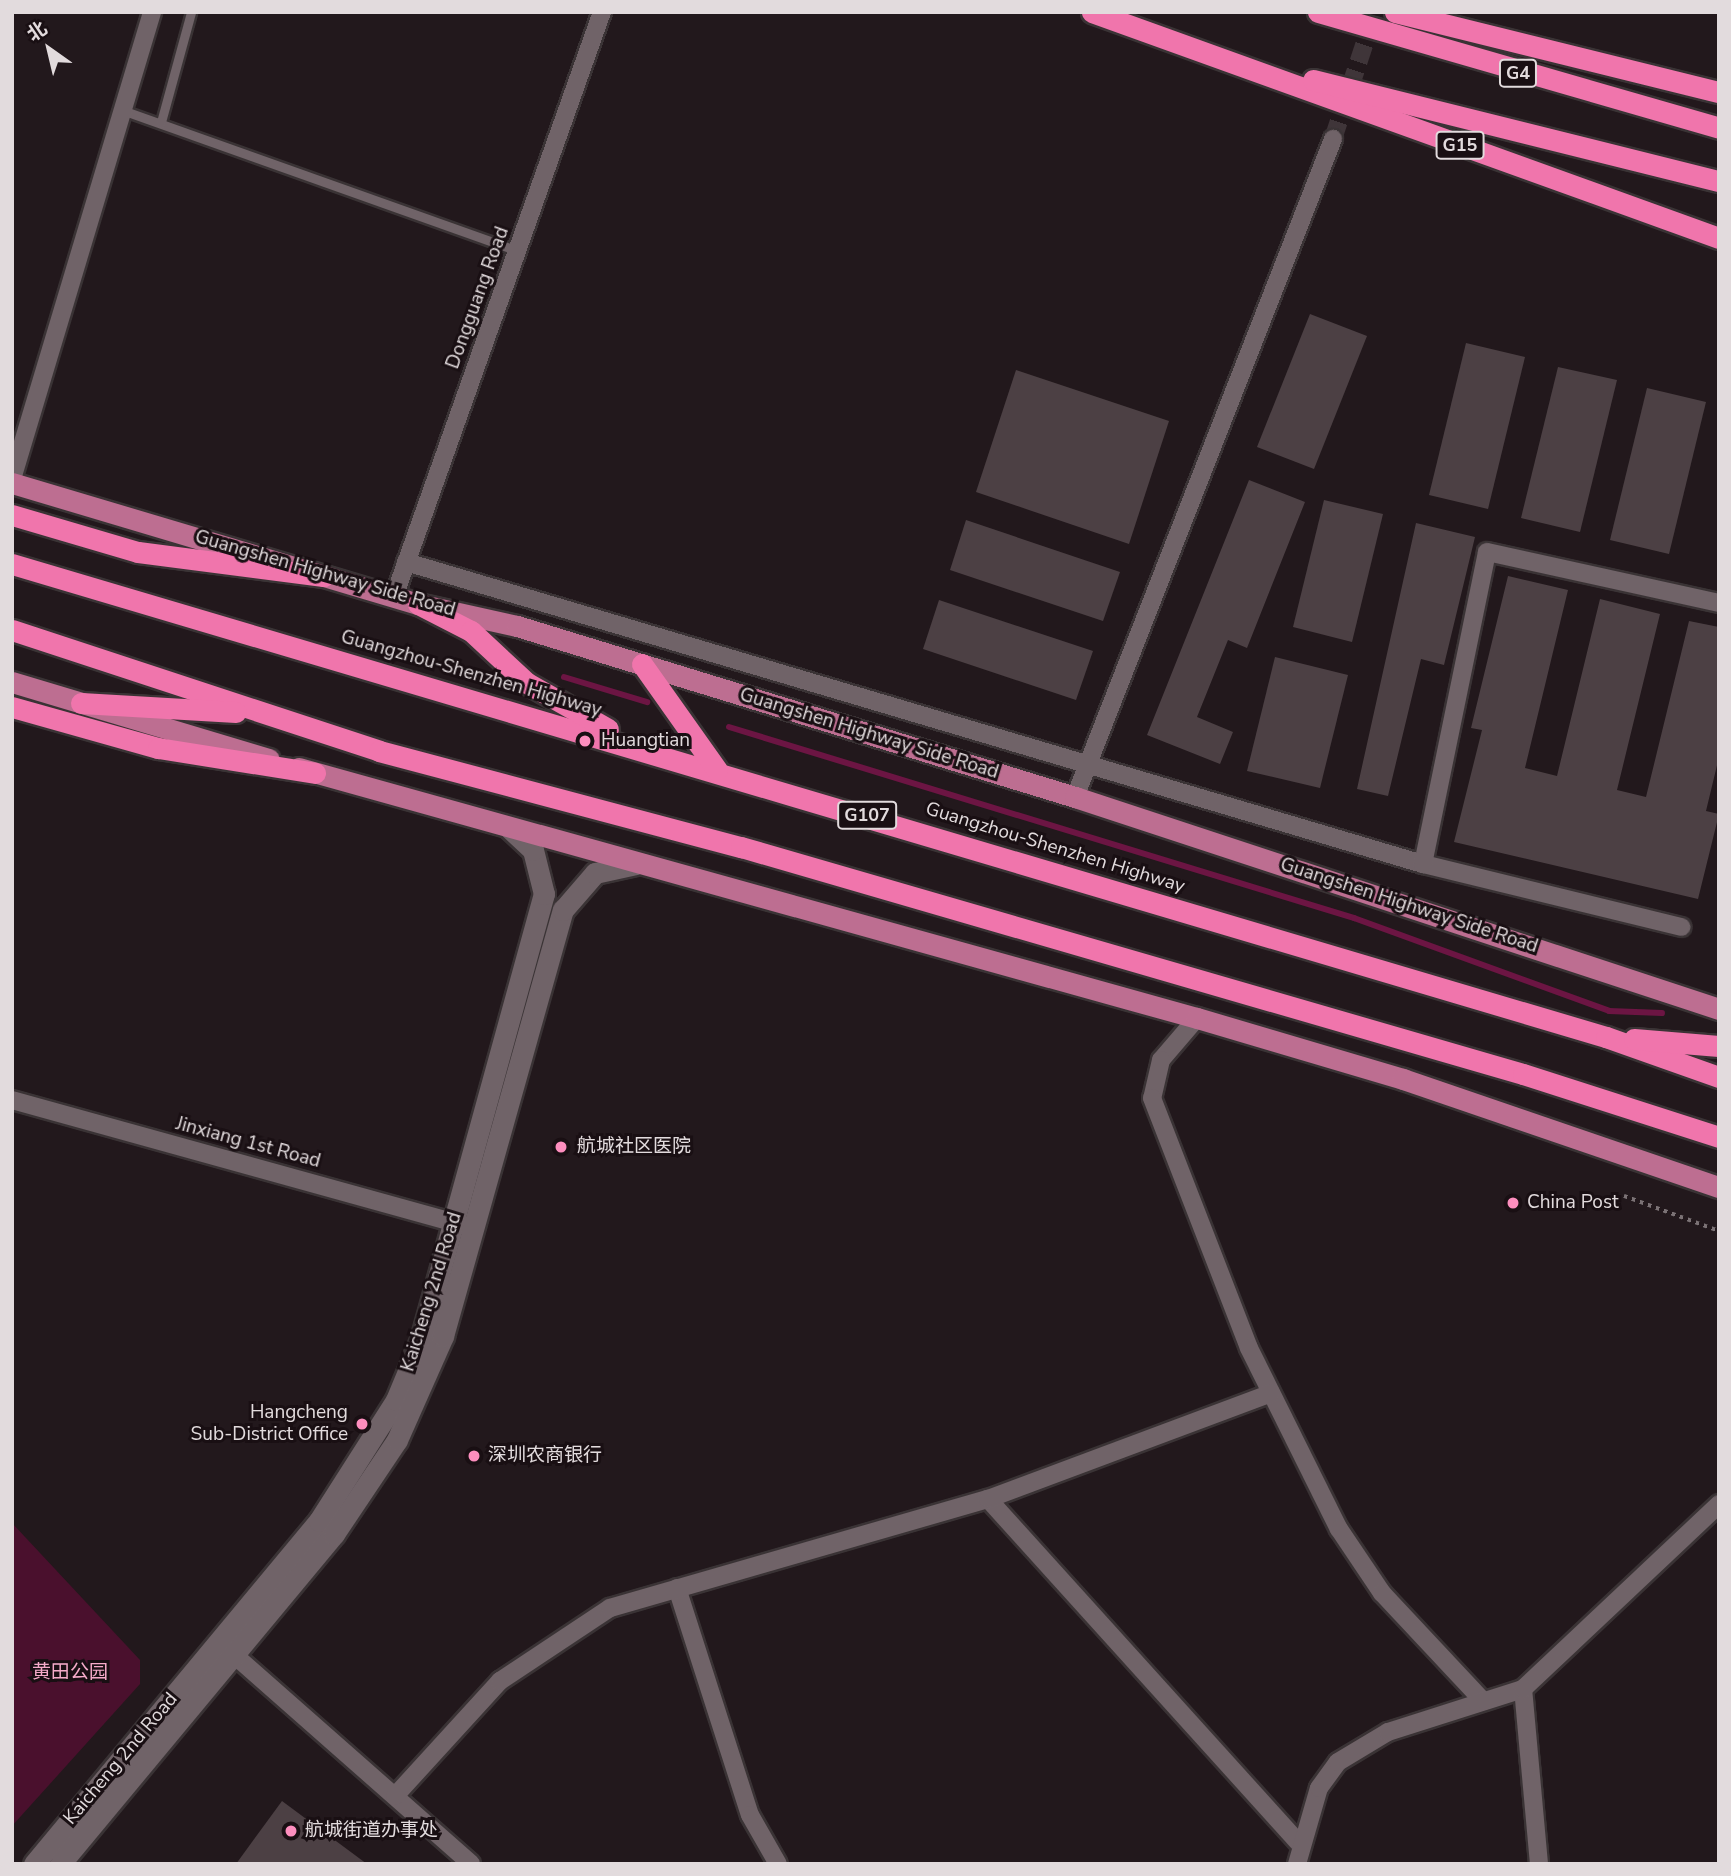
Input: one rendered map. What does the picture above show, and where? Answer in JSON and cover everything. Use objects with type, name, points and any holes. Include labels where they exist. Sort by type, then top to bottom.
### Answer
[{"type":"highway","points":[[1092,12],[1202,52],[1719,181]]},
{"type":"highway","name":"G4","points":[[1318,12],[1719,128]]},
{"type":"highway","points":[[1395,12],[1719,92]]},
{"type":"highway","name":"G15","points":[[1202,52],[1719,238]]},
{"type":"highway","points":[[12,515],[138,552],[323,576]]},
{"type":"highway","name":"Guangzhou-Shenzhen Highway","points":[[12,564],[717,770],[1606,1037],[1719,1077]]},
{"type":"highway","points":[[418,604],[471,631],[540,692],[661,754]]},
{"type":"highway","points":[[12,630],[264,713],[1671,1120],[1719,1137]]},
{"type":"highway","points":[[642,664],[717,770]]},
{"type":"highway","points":[[81,703],[264,713]]},
{"type":"highway","points":[[12,708],[158,748],[315,772]]},
{"type":"highway","points":[[1606,1037],[1719,1046]]},
{"type":"highway","points":[[1671,1120],[1719,1151]]},
{"type":"main road","name":"Guangshen Highway Side Road","points":[[12,481],[418,604],[642,664],[1074,797],[1719,1009]]},
{"type":"main road","points":[[12,682],[636,864],[1198,1018],[1403,1079],[1719,1187]]},
{"type":"street","points":[[12,481],[152,12]]},
{"type":"street","name":"Dongguang Road","points":[[394,597],[602,12]]},
{"type":"street","points":[[1074,797],[1333,139]]},
{"type":"street","points":[[1423,864],[1487,552],[1719,603]]},
{"type":"street","points":[[406,562],[1423,864],[1681,927]]},
{"type":"street","name":"Kaicheng 2nd Road","points":[[34,1864],[226,1648],[334,1534],[397,1440],[430,1371],[544,894],[533,850],[509,828]]},
{"type":"street","name":"Kaicheng 2nd Road","points":[[464,1225],[563,910],[595,873],[636,864]]},
{"type":"street","points":[[1198,1018],[1153,1079],[1156,1120],[1271,1393],[1339,1529],[1382,1592],[1483,1701]]},
{"type":"street","name":"Jinxiang 1st Road","points":[[12,1100],[464,1225]]},
{"type":"street","points":[[395,1796],[500,1681],[553,1640],[610,1608],[988,1499],[1271,1393]]},
{"type":"street","points":[[988,1499],[1298,1842]]},
{"type":"street","points":[[1297,1864],[1298,1842],[1319,1788],[1338,1762],[1388,1732],[1523,1689],[1719,1504]]},
{"type":"street","points":[[677,1588],[750,1815],[778,1864]]},
{"type":"street","points":[[226,1648],[471,1864]]},
{"type":"street","name":"Kaicheng 2nd Road","points":[[60,1864],[226,1648]]},
{"type":"street","points":[[1523,1689],[1539,1864]]},
{"type":"lane","points":[[162,122],[191,12]]},
{"type":"lane","points":[[122,110],[162,122],[517,251]]},
{"type":"path","points":[[1624,1196],[1719,1231]]},
{"type":"green space","name":"黄田公园","points":[[12,1523],[140,1660],[140,1684],[12,1826]]},
{"type":"building","points":[[1310,314],[1367,336],[1314,469],[1257,447]]},
{"type":"building","points":[[1466,343],[1525,357],[1488,509],[1429,495]]},
{"type":"building","points":[[1558,367],[1617,380],[1580,532],[1521,518]]},
{"type":"building","points":[[1016,370],[1169,421],[1129,544],[976,492]]},
{"type":"building","points":[[1647,388],[1706,402],[1669,554],[1610,540]]},
{"type":"building","points":[[1249,480],[1305,502],[1247,648],[1228,640],[1197,717],[1233,732],[1220,764],[1147,735]]},
{"type":"building","points":[[1324,500],[1383,514],[1352,642],[1293,627]]},
{"type":"building","points":[[966,520],[1120,572],[1103,621],[950,570]]},
{"type":"building","points":[[1416,523],[1475,537],[1444,665],[1421,659],[1388,796],[1357,789]]},
{"type":"building","points":[[1508,576],[1568,590],[1525,768],[1557,776],[1600,599],[1660,614],[1617,790],[1646,797],[1689,621],[1719,627],[1719,757],[1706,811],[1719,814],[1698,899],[1454,842],[1482,730],[1471,728]]},
{"type":"building","points":[[939,600],[1093,651],[1076,700],[923,649]]},
{"type":"building","points":[[1275,657],[1348,675],[1320,788],[1247,771]]},
{"type":"building","name":"航城街道办事处","points":[[282,1801],[367,1864],[236,1864]]},
{"type":"waterway","points":[[564,677],[647,702]]},
{"type":"waterway","points":[[729,727],[1354,918],[1609,1011],[1662,1013]]},
{"type":"tunnel","points":[[1333,139],[1375,12]]},
{"type":"place","name":"Huangtian","points":[[585,741]]},
{"type":"place","name":"航城社区医院","points":[[561,1147]]},
{"type":"place","name":"China Post","points":[[1513,1203]]},
{"type":"place","name":"Hangcheng Sub-District Office","points":[[362,1424]]},
{"type":"place","name":"深圳农商银行","points":[[474,1456]]},
{"type":"place","name":"航城街道办事处","points":[[291,1831]]}]
